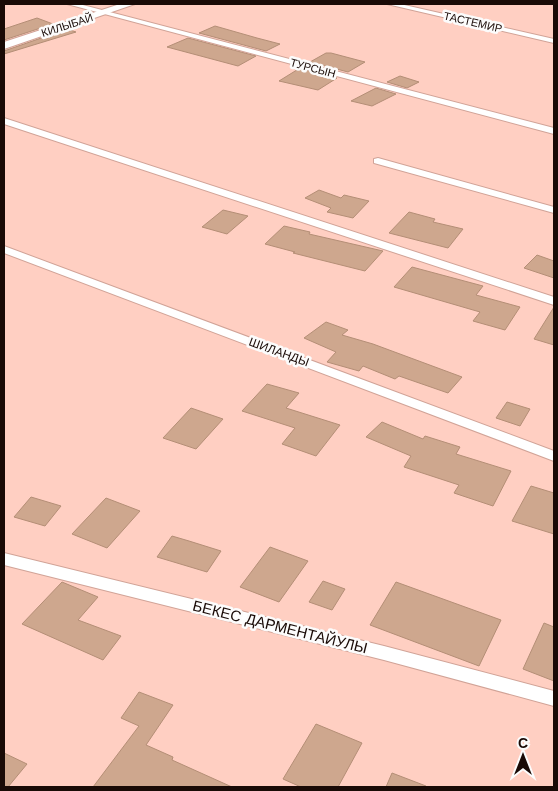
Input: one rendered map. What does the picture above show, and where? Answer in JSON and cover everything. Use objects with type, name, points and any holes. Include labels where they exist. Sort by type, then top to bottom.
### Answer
[{"type":"street","name":"ТУРСЫН","points":[[71,4],[554,131]]},
{"type":"street","name":"КИЛЫБАЙ","points":[[4,46],[130,4]]},
{"type":"street","name":"ТАСТЕМИР","points":[[392,4],[554,41]]},
{"type":"street","points":[[4,121],[554,301]]},
{"type":"street","points":[[378,161],[554,210]]},
{"type":"street","name":"ШИЛАНДЫ","points":[[4,249],[554,456]]},
{"type":"street","name":"БЕКЕС ДАРМЕНТАЙУЛЫ","points":[[4,558],[384,653],[554,700]]},
{"type":"building","points":[[37,18],[53,24],[4,40],[4,29]]},
{"type":"building","points":[[215,26],[280,44],[266,51],[199,33]]},
{"type":"building","points":[[67,29],[76,32],[4,54],[4,51]]},
{"type":"building","points":[[188,38],[256,56],[238,66],[167,47]]},
{"type":"building","points":[[326,53],[365,62],[348,72],[310,62]]},
{"type":"building","points":[[300,68],[337,78],[318,90],[279,81]]},
{"type":"building","points":[[400,76],[419,82],[407,88],[387,82]]},
{"type":"building","points":[[376,88],[396,94],[372,106],[351,101]]},
{"type":"building","points":[[319,190],[341,198],[344,195],[369,201],[353,218],[327,212],[331,208],[305,198]]},
{"type":"building","points":[[223,210],[248,216],[227,234],[202,227]]},
{"type":"building","points":[[409,212],[435,219],[433,222],[463,229],[448,248],[389,233]]},
{"type":"building","points":[[284,226],[310,232],[309,234],[383,251],[365,271],[265,244]]},
{"type":"building","points":[[537,255],[554,261],[554,278],[524,268]]},
{"type":"building","points":[[412,267],[483,286],[476,295],[520,307],[505,330],[473,321],[480,312],[394,287]]},
{"type":"building","points":[[554,307],[554,345],[534,339]]},
{"type":"building","points":[[326,322],[348,330],[342,335],[373,344],[462,377],[448,393],[399,376],[395,379],[363,366],[359,371],[327,362],[336,352],[304,338]]},
{"type":"building","points":[[267,384],[299,393],[286,408],[340,425],[316,456],[282,444],[295,428],[242,411]]},
{"type":"building","points":[[507,402],[530,409],[520,426],[496,418]]},
{"type":"building","points":[[191,408],[223,419],[196,449],[163,438]]},
{"type":"building","points":[[382,422],[423,439],[425,436],[460,447],[456,454],[511,471],[493,506],[454,493],[459,485],[404,467],[411,456],[366,437]]},
{"type":"building","points":[[531,486],[554,493],[554,534],[512,521]]},
{"type":"building","points":[[31,497],[61,506],[45,526],[14,517]]},
{"type":"building","points":[[106,498],[140,511],[107,548],[72,534]]},
{"type":"building","points":[[172,536],[221,551],[207,572],[157,557]]},
{"type":"building","points":[[270,547],[308,561],[279,602],[240,587]]},
{"type":"building","points":[[323,581],[345,589],[332,610],[309,602]]},
{"type":"building","points":[[62,582],[98,597],[78,620],[121,636],[103,660],[22,624]]},
{"type":"building","points":[[396,582],[501,620],[479,666],[370,625]]},
{"type":"building","points":[[544,623],[554,627],[554,681],[523,669]]},
{"type":"building","points":[[139,692],[173,705],[146,745],[173,757],[172,760],[232,787],[93,787],[139,726],[121,718]]},
{"type":"building","points":[[316,724],[362,743],[338,787],[301,787],[283,779]]},
{"type":"building","points":[[4,753],[27,764],[8,787],[4,787]]},
{"type":"building","points":[[392,773],[426,786],[426,787],[386,787]]}]
